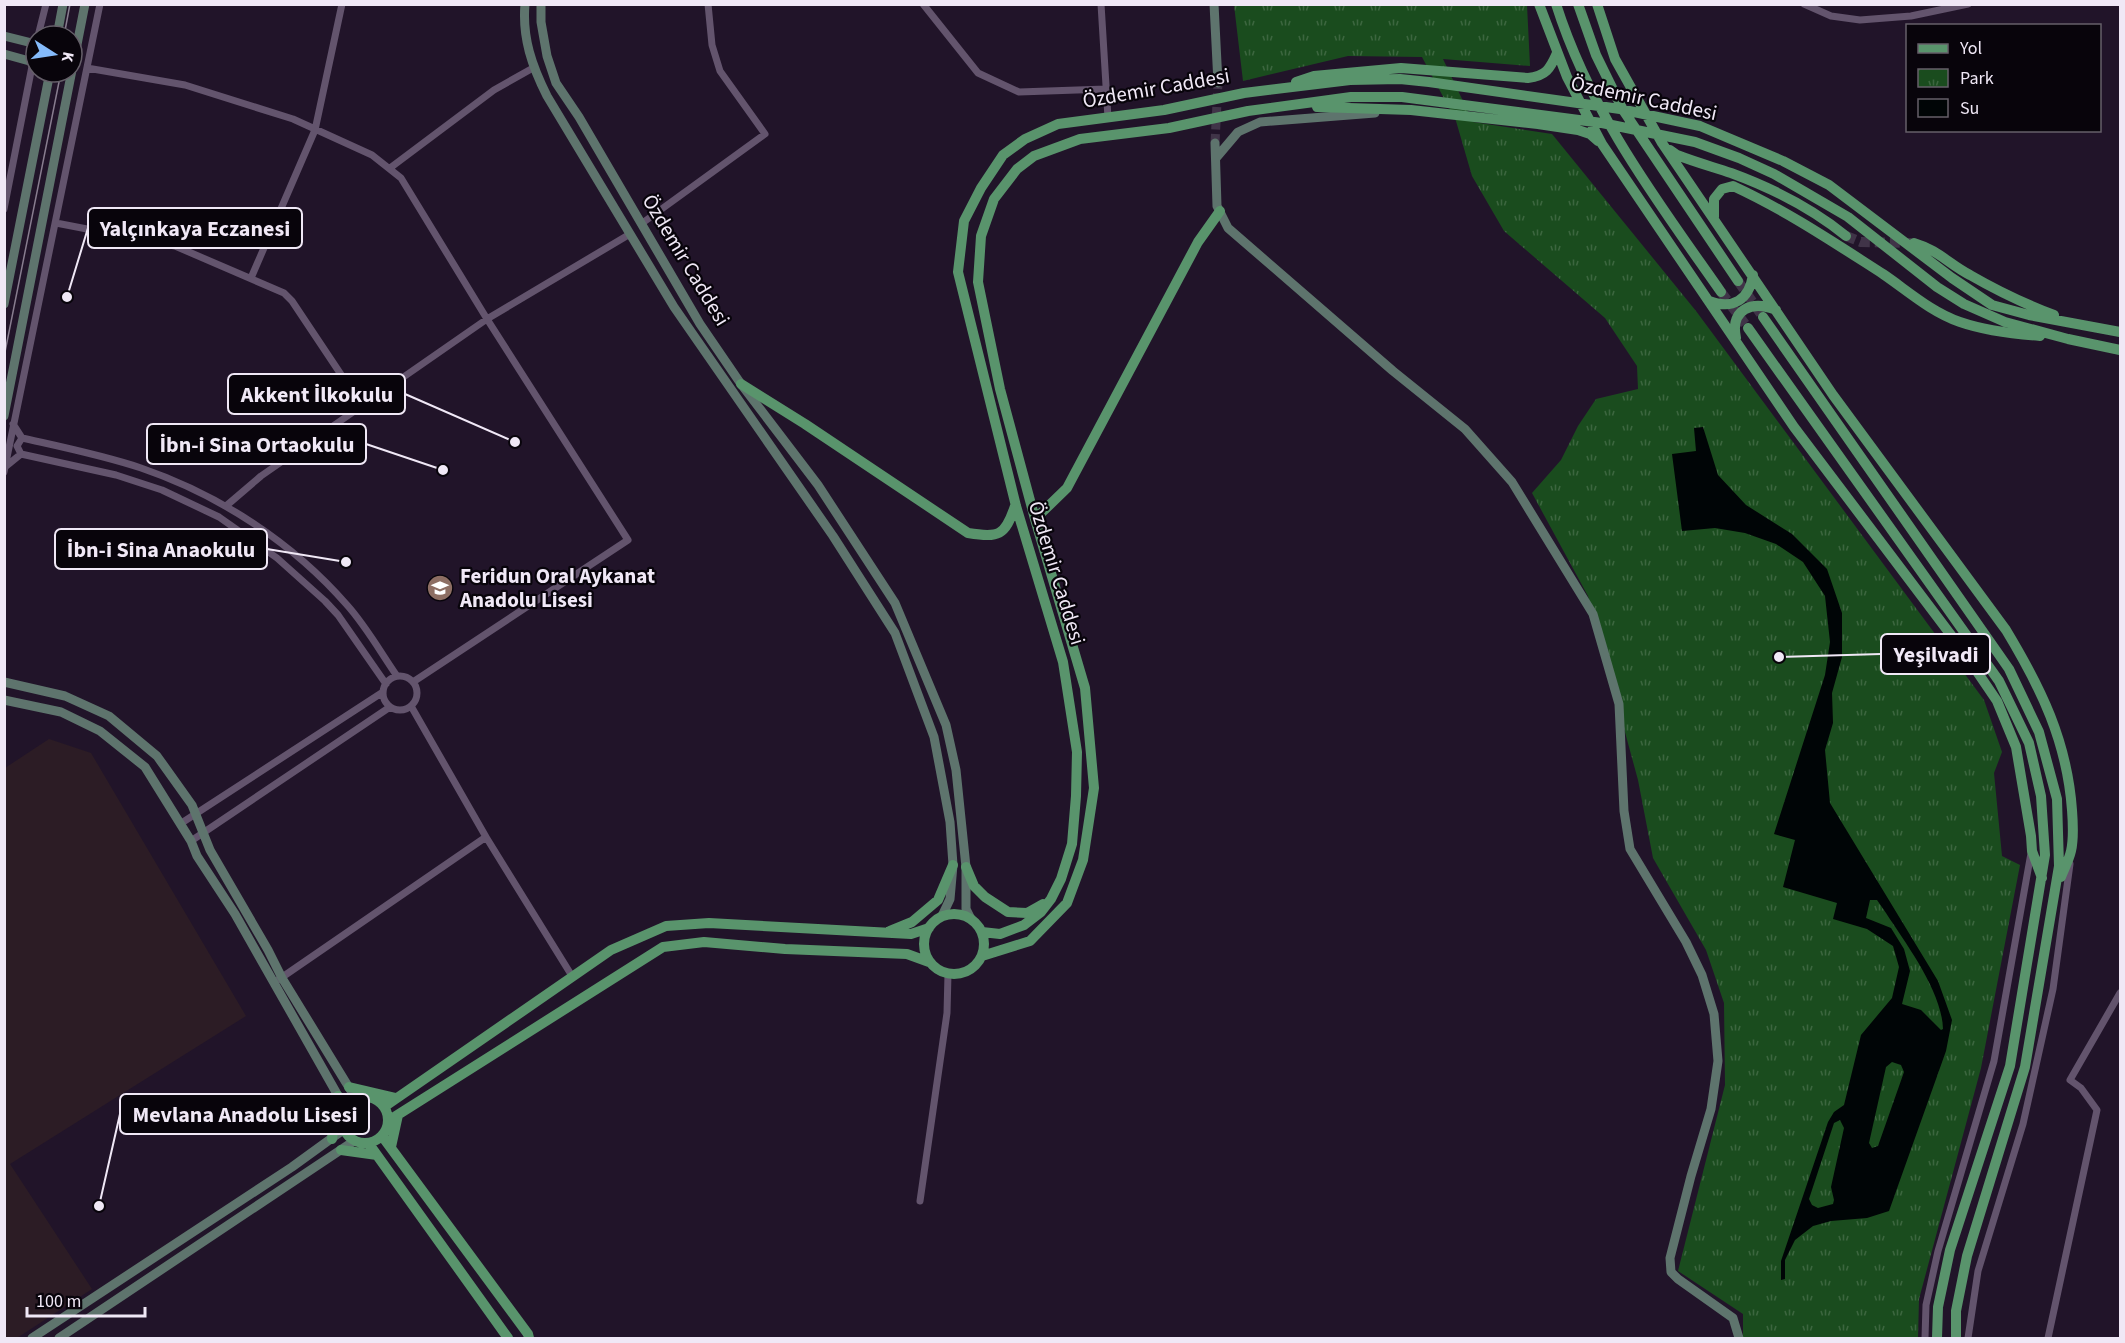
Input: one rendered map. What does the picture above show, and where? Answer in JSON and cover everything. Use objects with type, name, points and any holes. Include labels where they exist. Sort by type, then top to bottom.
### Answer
[{"type":"main road","points":[[1539,4],[1567,77],[1602,144],[1794,427],[1963,651],[1997,701],[2016,747],[2032,851],[2042,879]]},
{"type":"main road","points":[[1556,4],[1569,45],[1607,122],[1651,193],[1721,292]]},
{"type":"main road","points":[[1578,4],[1596,56],[1623,110],[1738,281]]},
{"type":"main road","points":[[1597,4],[1615,59],[1662,143],[1833,395],[2006,630],[2030,670],[2059,735],[2070,785],[2071,852],[2056,888]]},
{"type":"main road","points":[[1273,89],[1314,76],[1401,68],[1540,77],[1550,67],[1557,53]]},
{"type":"main road","name":"Özdemir Caddesi","points":[[982,932],[1000,934],[1024,925],[1041,912],[1051,899],[1061,879],[1072,844],[1076,796],[1077,752],[1063,662],[1016,506],[958,272],[964,221],[981,188],[1003,156],[1025,139],[1058,124],[1164,110],[1273,89],[1350,80],[1400,79],[1620,109],[1700,126],[1783,161],[1828,185],[1952,278],[1992,305],[2029,315],[2121,332]]},
{"type":"main road","name":"Özdemir Caddesi","points":[[982,956],[1030,941],[1067,903],[1083,860],[1094,788],[1085,688],[1035,519],[1000,389],[978,282],[981,236],[994,199],[1017,169],[1034,156],[1080,139],[1169,128],[1284,105],[1351,97],[1402,97],[1602,123],[1695,142],[1739,158],[1774,174],[1848,217],[1936,287],[1964,304],[2005,322],[2121,350]]},
{"type":"main road","points":[[1284,105],[1411,110],[1578,130],[1590,134],[1602,144]]},
{"type":"main road","points":[[1662,143],[1677,155],[1771,190],[1830,223],[1846,236]]},
{"type":"main road","points":[[1714,218],[1714,199],[1722,189],[1733,186],[1796,218],[1936,312],[1959,322],[1994,332],[2068,339]]},
{"type":"main road","points":[[1035,519],[1067,488],[1198,242],[1220,211]]},
{"type":"main road","points":[[1914,243],[1929,248],[1968,274],[2042,310],[2085,326]]},
{"type":"main road","points":[[1709,301],[1725,306],[1738,301],[1746,295],[1753,275]]},
{"type":"main road","points":[[1737,342],[1734,328],[1739,315],[1749,306],[1763,305],[1776,310]]},
{"type":"main road","points":[[1763,317],[2009,669],[2039,732],[2057,799],[2059,866],[2025,1067],[1967,1256],[1956,1311],[1956,1338]]},
{"type":"main road","points":[[1748,328],[1999,681],[2029,743],[2041,796],[2045,855],[2010,1066],[1950,1250],[1938,1307],[1937,1338]]},
{"type":"main road","points":[[741,384],[806,424],[968,533],[989,537],[999,533],[1008,527],[1016,506]]},
{"type":"main road","points":[[886,933],[912,922],[938,900],[953,865]]},
{"type":"main road","points":[[966,867],[974,886],[985,897],[1008,912],[1027,913],[1051,899]]},
{"type":"main road","points":[[369,1144],[382,1136],[388,1121],[398,1114],[663,947],[704,942],[785,950],[907,954],[929,962],[937,970],[948,974],[966,972],[976,966],[982,956],[984,944],[982,932],[971,919],[960,914],[942,916],[929,928],[912,934],[709,923],[666,926],[611,950],[384,1107]]},
{"type":"main road","points":[[929,928],[924,945],[929,962]]},
{"type":"main road","points":[[349,1087],[396,1098]]},
{"type":"main road","points":[[332,1139],[338,1096]]},
{"type":"main road","points":[[388,1121],[384,1107],[371,1098],[356,1099],[345,1108],[342,1115],[343,1130],[354,1141],[369,1144],[507,1338]]},
{"type":"main road","points":[[391,1147],[398,1114]]},
{"type":"main road","points":[[382,1136],[529,1338]]},
{"type":"main road","points":[[341,1150],[377,1155]]},
{"type":"street","points":[[41,24],[46,4]]},
{"type":"street","points":[[59,24],[63,4]]},
{"type":"street","points":[[4,416],[86,4]]},
{"type":"street","points":[[4,472],[100,4]]},
{"type":"street","points":[[251,279],[315,130],[342,4]]},
{"type":"street","name":"Özdemir Caddesi","points":[[525,4],[526,40],[533,68],[548,96],[674,307],[833,536],[895,633],[934,736],[950,822],[953,865],[950,899],[942,916]]},
{"type":"street","name":"Özdemir Caddesi","points":[[541,4],[541,22],[547,56],[556,82],[696,316],[741,384],[818,485],[895,603],[945,725],[956,770],[966,867],[966,909],[971,919]]},
{"type":"street","points":[[641,224],[765,134],[720,71],[712,45],[707,14],[708,4]]},
{"type":"street","points":[[922,4],[978,73],[988,78],[1019,92],[1106,89]]},
{"type":"street","points":[[1101,4],[1108,118]]},
{"type":"street","points":[[1214,4],[1218,82]]},
{"type":"street","points":[[1804,4],[1831,16],[1860,21],[1911,16],[1968,4]]},
{"type":"street","points":[[4,36],[22,40],[18,58]]},
{"type":"street","points":[[4,54],[24,60]]},
{"type":"street","points":[[87,68],[185,85],[293,119],[372,155],[390,168],[401,178],[487,319],[628,540],[413,682]]},
{"type":"street","points":[[390,168],[495,90],[533,68]]},
{"type":"street","points":[[4,209],[29,84]]},
{"type":"street","points":[[4,304],[48,84]]},
{"type":"street","points":[[1216,158],[1238,132],[1260,122],[1411,110]]},
{"type":"street","points":[[1215,143],[1217,206],[1228,228],[1393,371],[1465,429],[1512,482],[1593,614],[1619,704],[1624,811],[1630,849],[1686,942],[1702,975],[1714,1014],[1718,1061],[1712,1109],[1691,1176],[1670,1258],[1671,1272],[1733,1318],[1739,1338]]},
{"type":"street","points":[[56,223],[175,246],[284,293],[292,300],[362,406]]},
{"type":"street","points":[[226,506],[261,476],[487,319],[630,234]]},
{"type":"street","points":[[13,424],[22,438],[96,455],[143,469],[187,486],[226,506],[285,548],[334,592],[349,607],[397,676]]},
{"type":"street","points":[[21,454],[17,446],[22,438]]},
{"type":"street","points":[[5,467],[21,454]]},
{"type":"street","points":[[21,454],[92,468],[131,479],[219,517],[277,558],[325,601],[338,615],[386,684]]},
{"type":"street","points":[[397,676],[405,677],[413,682],[417,694],[411,706],[399,710],[390,707],[384,701],[383,692],[386,684],[397,676]]},
{"type":"street","points":[[4,682],[65,696],[109,716],[157,756],[192,805],[210,850],[268,950],[277,980],[345,1108]]},
{"type":"street","points":[[180,824],[383,692]]},
{"type":"street","points":[[4,700],[60,712],[100,731],[145,767],[191,841],[197,856],[356,1099]]},
{"type":"street","points":[[411,706],[486,837],[572,976]]},
{"type":"street","points":[[191,841],[390,707]]},
{"type":"street","points":[[277,980],[486,837]]},
{"type":"street","points":[[1925,1338],[1926,1305],[1938,1251],[1994,1062],[2032,851]]},
{"type":"street","points":[[1968,1338],[1978,1271],[2023,1124],[2053,989],[2071,852]]},
{"type":"street","points":[[920,1201],[947,1012],[948,974]]},
{"type":"street","points":[[2048,1338],[2097,1110],[2081,1088],[2070,1080],[2121,993]]},
{"type":"street","points":[[32,1338],[343,1130]]},
{"type":"street","points":[[59,1338],[354,1141]]},
{"type":"shaded area","points":[[49,739],[91,753],[246,1016],[10,1164],[92,1289],[17,1338],[5,1338],[5,768]]},
{"type":"green space","points":[[1234,5],[1527,5],[1530,66],[1443,59],[1473,122],[1552,134],[1696,311],[1984,700],[2002,752],[1994,773],[2002,856],[2020,865],[1981,1068],[1919,1299],[1918,1338],[1743,1338],[1743,1314],[1678,1271],[1725,1085],[1724,1003],[1706,950],[1653,858],[1638,780],[1588,596],[1532,493],[1561,460],[1578,426],[1596,399],[1638,389],[1637,366],[1605,318],[1504,231],[1472,176],[1456,121],[1422,57],[1348,56],[1243,81]]},
{"type":"water","points":[[1703,427],[1718,475],[1746,505],[1792,534],[1827,569],[1842,613],[1842,657],[1832,693],[1833,723],[1825,750],[1830,803],[1938,981],[1952,1020],[1946,1051],[1889,1211],[1867,1218],[1831,1221],[1813,1226],[1795,1240],[1785,1260],[1785,1279],[1781,1280],[1781,1261],[1828,1122],[1834,1112],[1844,1105],[1861,1035],[1892,998],[1899,967],[1893,946],[1867,929],[1833,919],[1837,903],[1783,887],[1795,840],[1774,834],[1825,675],[1830,642],[1825,596],[1803,562],[1776,544],[1745,533],[1715,528],[1682,531],[1672,454],[1696,451],[1694,428]],"holes":[[[1870,900],[1877,900],[1922,968],[1936,999],[1943,1029],[1941,1030],[1921,1010],[1902,1004],[1910,971],[1904,949],[1891,928],[1866,918]],[[1892,1062],[1901,1065],[1904,1072],[1878,1146],[1872,1148],[1869,1143],[1886,1067]],[[1840,1120],[1844,1128],[1831,1187],[1834,1200],[1833,1204],[1818,1208],[1812,1205],[1809,1199],[1834,1123]]]},
{"type":"tunnel","points":[[1215,143],[1218,83]]},
{"type":"tunnel","points":[[1846,236],[1861,242],[1911,243]]},
{"type":"tunnel","points":[[1738,281],[1763,317]]},
{"type":"tunnel","points":[[1721,292],[1748,328]]},
{"type":"tram line","points":[[66,24],[70,4]]},
{"type":"tram line","points":[[4,357],[59,84]]},
{"type":"place","name":"Yalçınkaya Eczanesi","points":[[67,297]]},
{"type":"place","name":"Akkent İlkokulu","points":[[515,442]]},
{"type":"place","name":"İbn-i Sina Ortaokulu","points":[[443,470]]},
{"type":"place","name":"İbn-i Sina Anaokulu","points":[[346,562]]},
{"type":"place","name":"Feridun Oral Aykanat Anadolu Lisesi","points":[[440,588]]},
{"type":"place","name":"Yeşilvadi","points":[[1779,657]]},
{"type":"place","name":"Mevlana Anadolu Lisesi","points":[[99,1206]]}]
